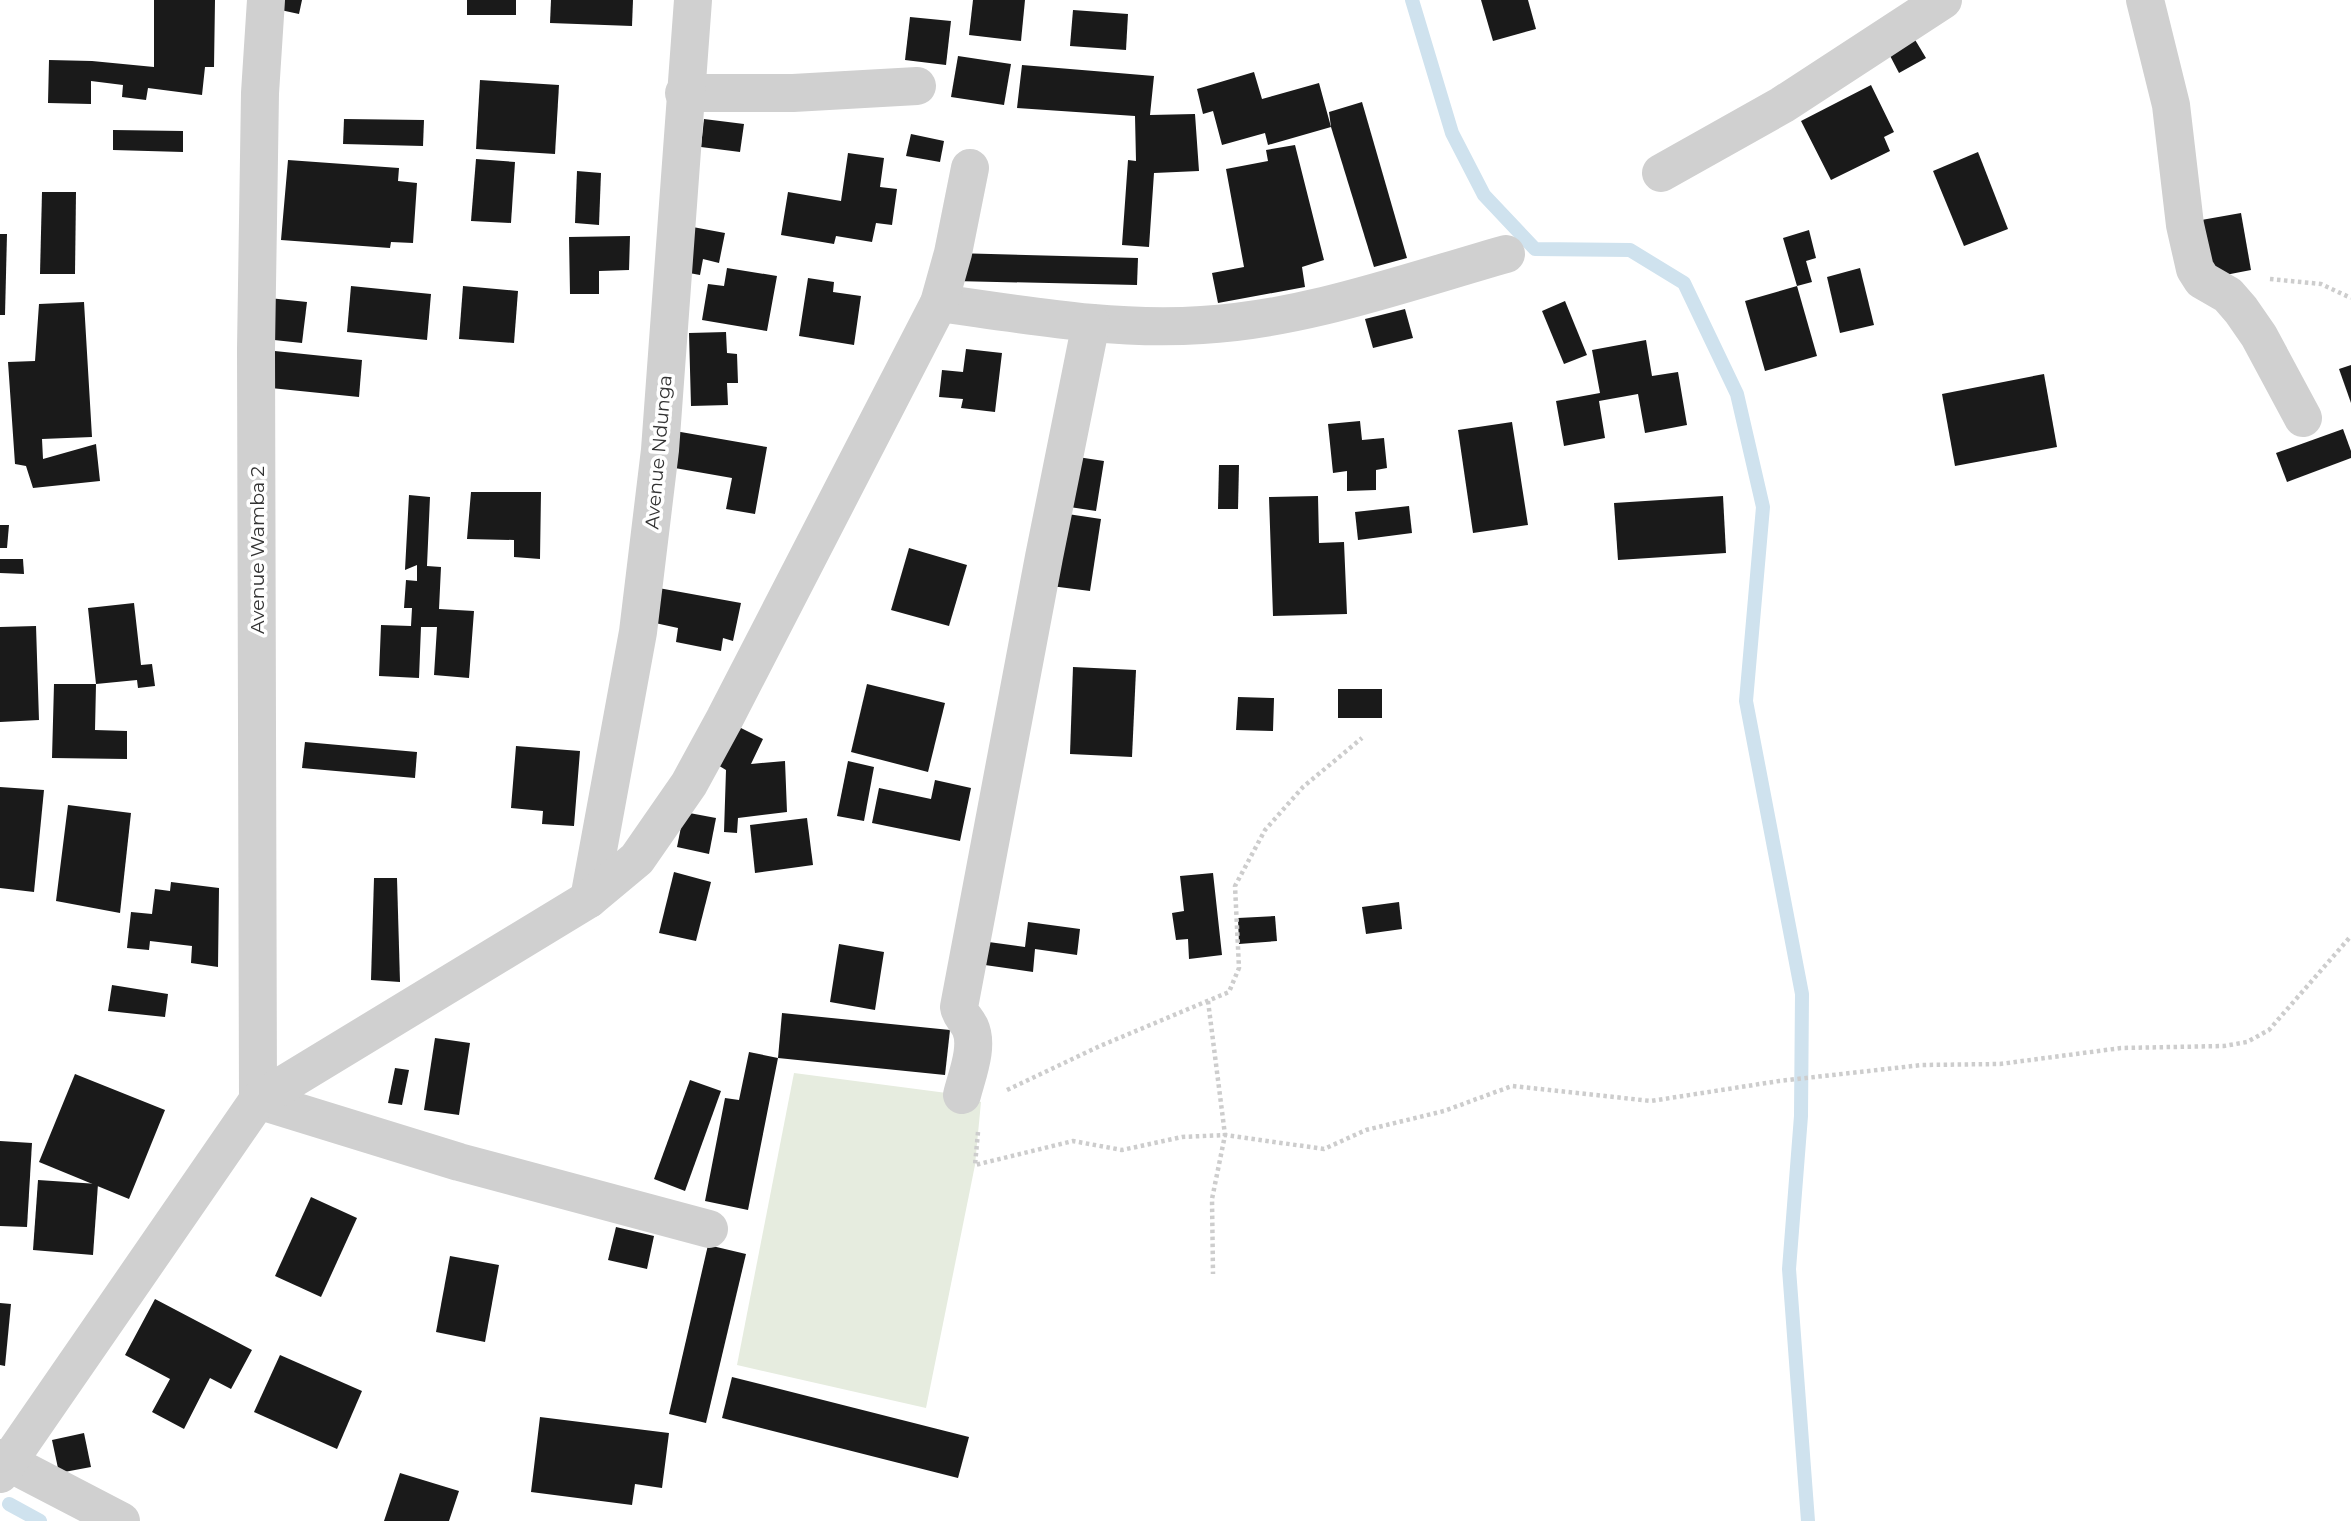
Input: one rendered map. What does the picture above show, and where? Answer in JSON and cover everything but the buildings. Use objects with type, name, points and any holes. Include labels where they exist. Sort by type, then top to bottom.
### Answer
[{"type":"street","name":"Avenue Wamba 2","points":[[258,1100],[256,349],[260,93],[266,0]]},
{"type":"street","name":"Avenue Ndunga","points":[[589,899],[638,632],[660,450],[684,93],[693,0]]},
{"type":"street","points":[[1661,173],[1782,105],[1942,0]]},
{"type":"street","points":[[2145,0],[2171,105],[2185,225],[2194,270],[2202,280],[2228,295],[2242,310],[2303,418]]},
{"type":"street","points":[[684,93],[793,93],[917,86]]},
{"type":"street","points":[[121,1521],[3,1465],[258,1100],[589,899],[637,859],[689,785],[939,303],[953,253],[970,168]]},
{"type":"street","points":[[939,303],[1124,326],[1202,325],[1261,319],[1318,307],[1506,254]]},
{"type":"street","points":[[962,1095],[973,1047],[970,1027],[958,1007],[1091,323]]},
{"type":"street","points":[[258,1100],[459,1162],[709,1228]]},
{"type":"path","points":[[2228,295],[2259,278],[2321,285],[2351,298]]},
{"type":"path","points":[[1005,1091],[1100,1046],[1229,992],[1239,968],[1235,887],[1265,830],[1303,787],[1362,738]]},
{"type":"path","points":[[975,1165],[1073,1141],[1122,1150],[1182,1137],[1225,1135],[1324,1149],[1366,1130],[1444,1111],[1512,1086],[1651,1101],[1779,1081],[1922,1065],[2000,1064],[2121,1048],[2247,1042],[2269,1030],[2351,936]]},
{"type":"path","points":[[1208,1001],[1225,1135],[1212,1199],[1213,1274]]},
{"type":"shaded area","points":[[794,1073],[962,1095],[981,1102],[975,1165],[926,1408],[737,1365]]},
{"type":"waterway","points":[[1412,0],[1452,133],[1484,195],[1535,249],[1630,250],[1684,283],[1737,394],[1763,507],[1746,701],[1802,994],[1801,1116],[1789,1269],[1808,1521]]},
{"type":"waterway","points":[[9,1504],[40,1521]]}]
